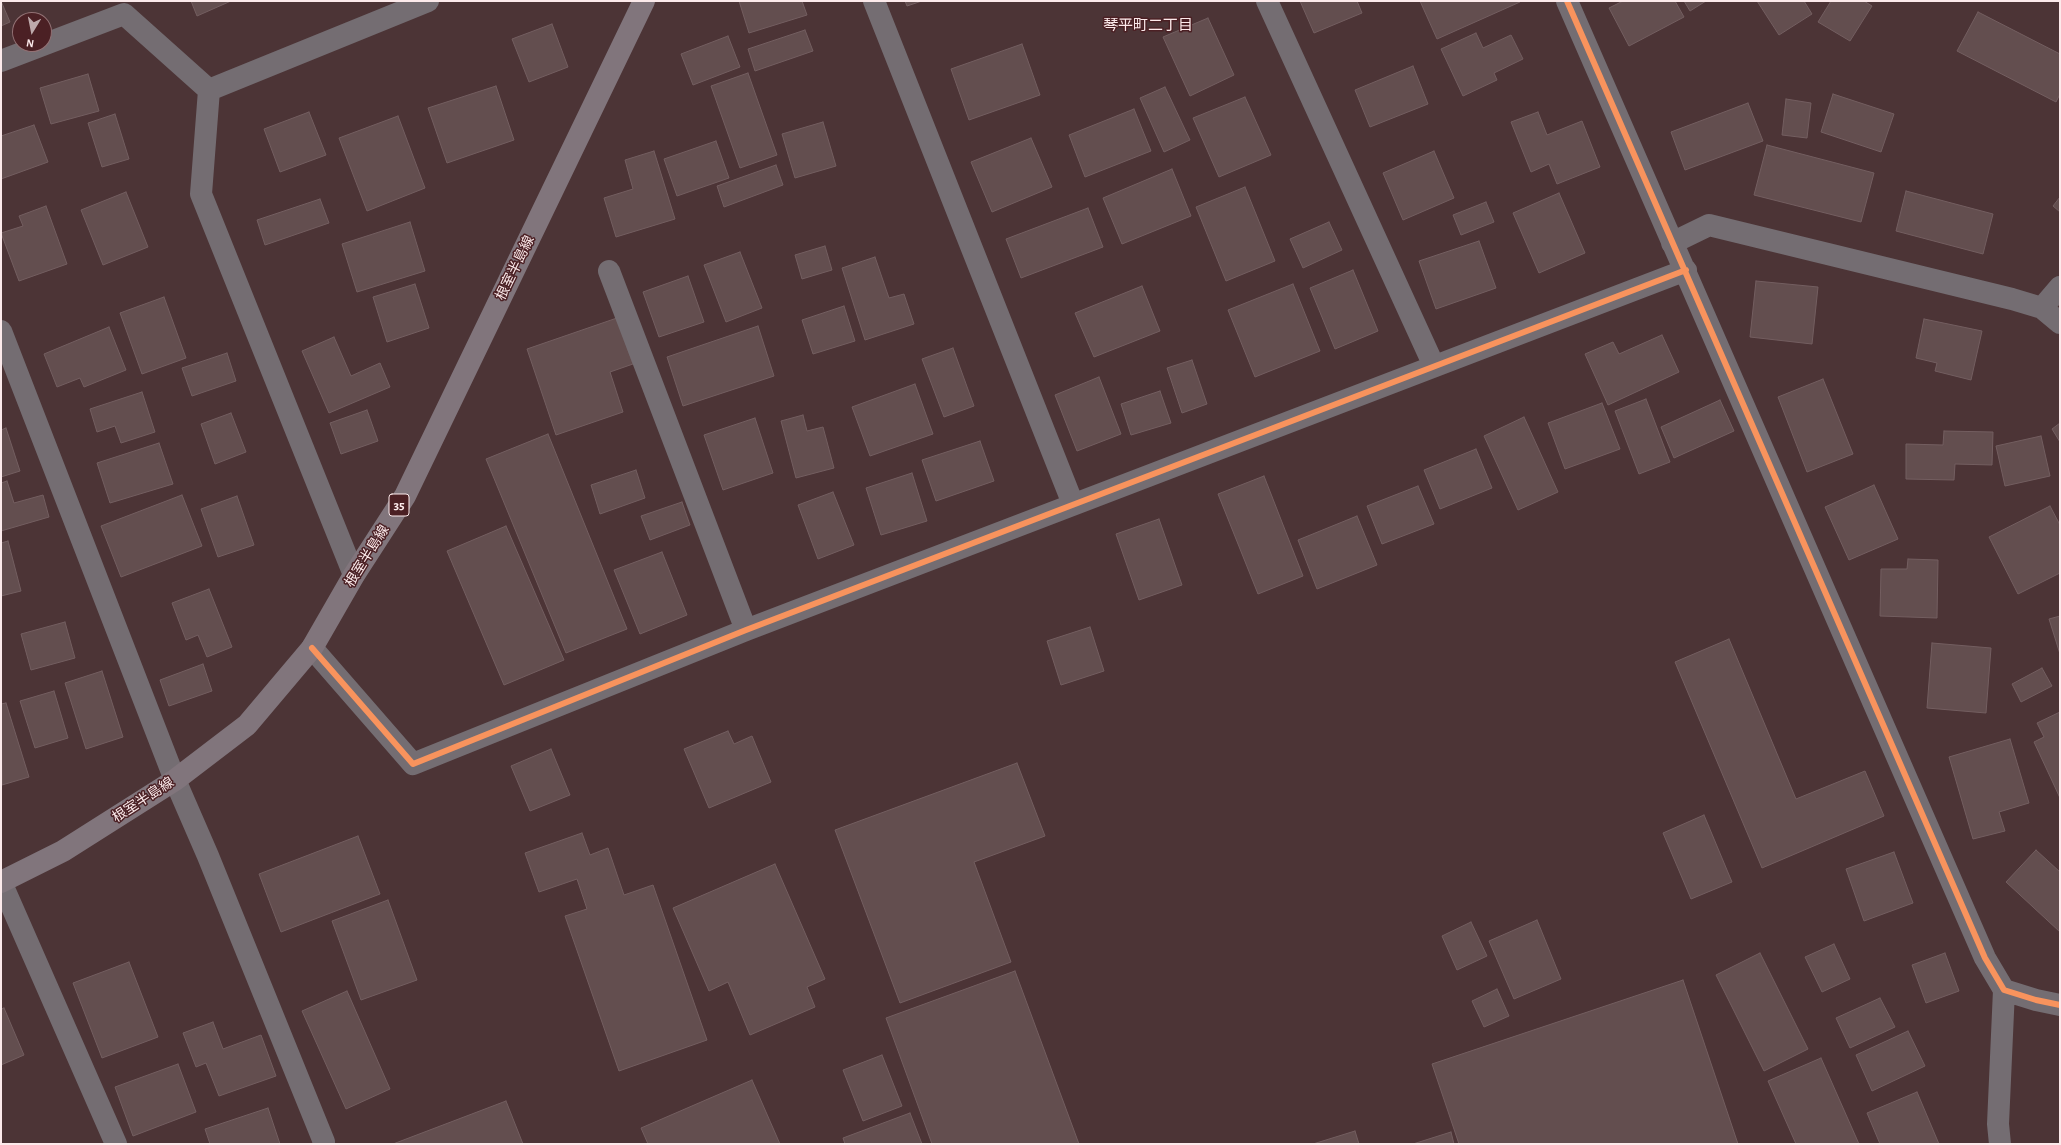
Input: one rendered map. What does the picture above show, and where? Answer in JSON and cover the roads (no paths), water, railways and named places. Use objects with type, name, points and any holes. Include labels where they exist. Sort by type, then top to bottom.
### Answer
[{"type":"main road","name":"根室半島線","points":[[1,882],[63,851],[175,780],[247,725],[312,648],[354,575],[405,496],[644,1]]},
{"type":"street","points":[[209,90],[428,1]]},
{"type":"street","points":[[874,1],[1073,504]]},
{"type":"street","points":[[1267,1],[1434,366]]},
{"type":"street","points":[[1567,1],[1672,243],[1686,270],[1985,958],[2004,990],[1998,1124],[2000,1144]]},
{"type":"street","points":[[1,61],[124,14],[209,90]]},
{"type":"street","points":[[209,90],[201,194],[354,575]]},
{"type":"street","points":[[1672,243],[1709,225],[2012,299],[2042,308],[2060,323]]},
{"type":"street","points":[[312,648],[413,764],[746,630],[1686,270]]},
{"type":"street","points":[[609,271],[746,630]]},
{"type":"street","points":[[2042,308],[2060,287]]},
{"type":"street","points":[[1,331],[175,780],[211,863],[322,1135],[324,1144]]},
{"type":"street","points":[[1,882],[116,1144]]},
{"type":"street","points":[[2004,990],[2060,1005]]},
{"type":"district","name":"琴平町二丁目","points":[[1148,25]]}]
